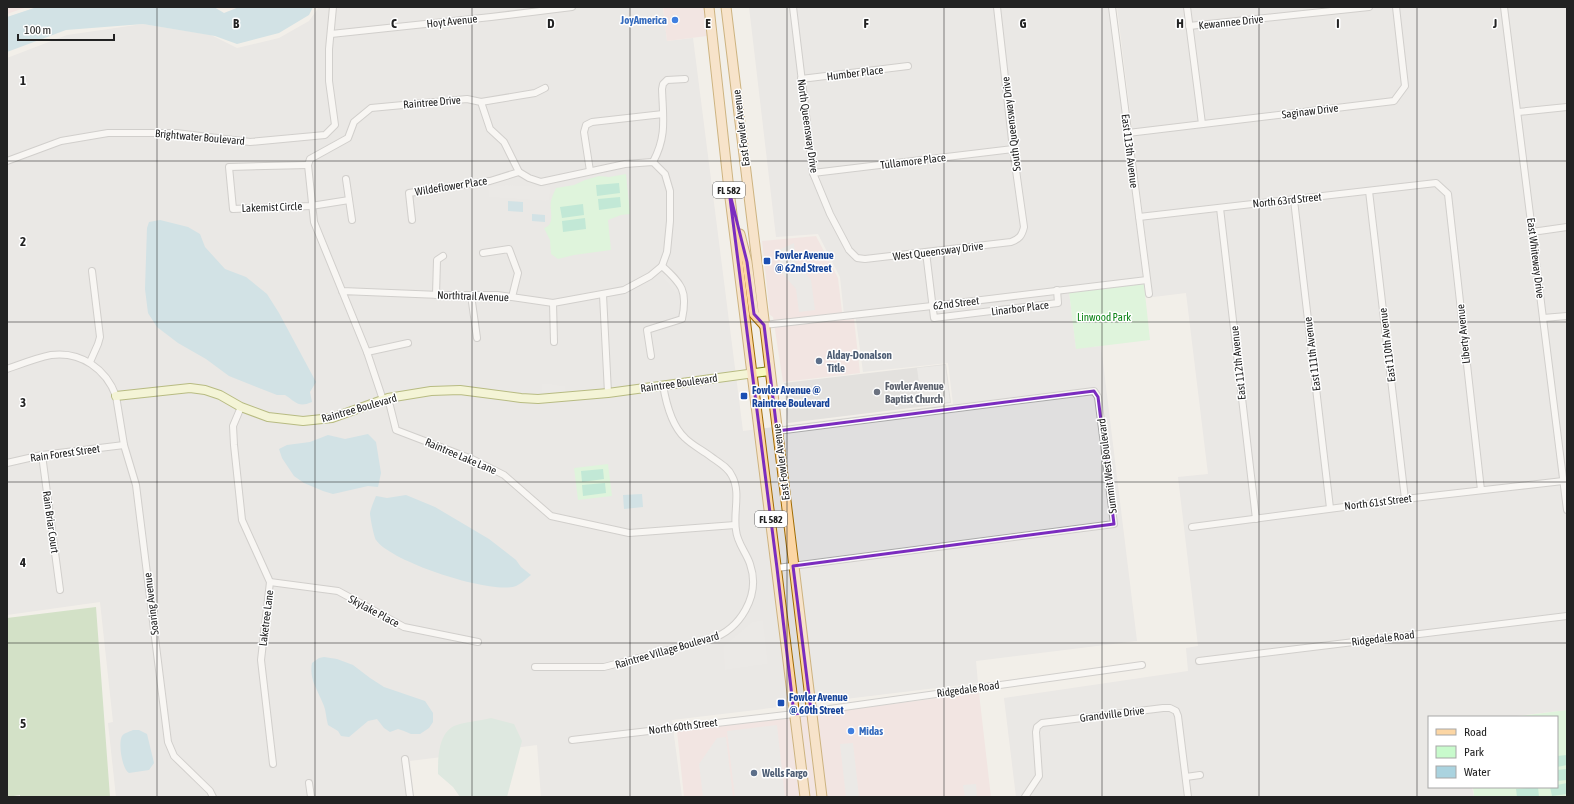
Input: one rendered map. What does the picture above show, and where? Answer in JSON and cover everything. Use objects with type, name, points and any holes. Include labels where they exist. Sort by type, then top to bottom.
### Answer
[{"type":"main road","name":"East Fowler Avenue","points":[[709,7],[729,190],[805,797]]},
{"type":"main road","name":"East Fowler Avenue","points":[[726,7],[822,797]]},
{"type":"main road","points":[[729,190],[747,262],[754,314],[764,325]]},
{"type":"street","points":[[331,34],[333,7]]},
{"type":"street","name":"Hoyt Avenue","points":[[331,34],[572,7]]},
{"type":"street","name":"North Queensway Drive","points":[[793,7],[813,173],[830,214],[849,250],[857,258]]},
{"type":"street","name":"South Queensway Drive","points":[[997,7],[1013,149],[1024,227],[1023,234],[1018,239]]},
{"type":"street","name":"East 113th Avenue","points":[[1112,7],[1149,294]]},
{"type":"street","points":[[1187,7],[1202,124]]},
{"type":"street","name":"Kewannee Drive","points":[[1189,26],[1369,7]]},
{"type":"street","name":"Saginaw Drive","points":[[1128,133],[1394,101],[1405,86],[1396,7]]},
{"type":"street","name":"East Whiteway Drive","points":[[1504,7],[1567,510]]},
{"type":"street","name":"Brightwater Boulevard","points":[[7,161],[62,141],[108,133],[176,133],[250,142],[325,135],[335,125],[329,81],[329,49],[331,34]]},
{"type":"street","name":"Humber Place","points":[[801,79],[908,66]]},
{"type":"street","points":[[653,162],[663,137],[663,84],[667,80],[685,79]]},
{"type":"street","name":"Raintree Drive","points":[[308,165],[310,159],[348,138],[354,122],[371,108],[467,99],[481,102],[535,93],[545,88]]},
{"type":"street","points":[[481,102],[490,129],[504,142],[519,172],[529,178],[541,182],[625,164],[653,162],[665,174],[670,191],[670,222],[667,252],[662,266],[650,276],[624,290],[603,295],[608,393]]},
{"type":"street","points":[[1518,112],[1567,107]]},
{"type":"street","points":[[590,171],[584,132],[586,125],[592,122],[663,114]]},
{"type":"street","name":"Tullamore Place","points":[[813,173],[1013,149]]},
{"type":"street","points":[[308,165],[314,222],[385,399]]},
{"type":"street","name":"Lakemist Circle","points":[[308,165],[229,168],[233,209],[312,206]]},
{"type":"street","name":"Wildeflower Place","points":[[412,220],[409,193],[490,181],[519,172]]},
{"type":"street","points":[[346,179],[352,220]]},
{"type":"street","name":"North 63rd Street","points":[[1139,217],[1436,183]]},
{"type":"street","name":"Liberty Avenue","points":[[1436,183],[1448,194],[1481,490]]},
{"type":"street","name":"East 110th Avenue","points":[[1369,191],[1405,499]]},
{"type":"street","points":[[312,206],[349,200]]},
{"type":"street","name":"East 111th Avenue","points":[[1294,200],[1330,508]]},
{"type":"street","name":"East 112th Avenue","points":[[1220,208],[1256,519]]},
{"type":"street","points":[[1532,232],[1567,227]]},
{"type":"street","name":"West Queensway Drive","points":[[857,258],[865,259],[1011,242],[1018,239]]},
{"type":"street","points":[[483,253],[510,249],[518,273],[512,297]]},
{"type":"street","points":[[926,252],[932,306]]},
{"type":"street","points":[[436,295],[437,260],[443,256]]},
{"type":"street","points":[[651,356],[647,330],[682,319],[685,306],[682,288],[675,278],[662,266]]},
{"type":"street","points":[[90,362],[100,337],[92,271]]},
{"type":"street","name":"62nd Street","points":[[764,325],[1147,280]]},
{"type":"street","name":"Linarbor Place","points":[[932,306],[934,318],[1058,303],[1057,290]]},
{"type":"street","name":"Northtrail Avenue","points":[[342,291],[436,295],[497,295],[553,303],[603,295]]},
{"type":"street","points":[[471,295],[476,338]]},
{"type":"street","points":[[553,303],[554,342]]},
{"type":"street","points":[[1543,318],[1567,316]]},
{"type":"street","points":[[367,352],[408,343]]},
{"type":"street","points":[[7,369],[53,355],[72,356],[90,362],[106,377],[114,389],[116,396]]},
{"type":"street","name":"Raintree Boulevard","points":[[116,396],[190,388],[205,390],[220,395],[241,406],[268,417],[303,421],[332,418],[385,399],[424,392],[460,390],[514,398],[538,399],[608,393],[770,371]]},
{"type":"street","name":"Raintree Village Boulevard","points":[[535,667],[604,668],[711,639],[730,629],[741,618],[750,601],[752,573],[750,564],[737,539],[735,525],[736,491],[733,477],[728,468],[684,438],[673,422],[663,385]]},
{"type":"street","name":"Summit West Boulevard","points":[[777,431],[1094,391],[1098,397],[1114,524],[777,568]]},
{"type":"street","name":"Soaring Avenue","points":[[116,396],[124,445],[136,485],[168,742],[174,756],[210,791],[213,797]]},
{"type":"street","name":"Raintree Lake Lane","points":[[385,399],[396,430],[472,459],[504,474],[551,516],[629,533],[735,525]]},
{"type":"street","name":"Laketree Lane","points":[[241,406],[233,426],[242,520],[270,582],[261,660],[273,764]]},
{"type":"street","name":"Rain Forest Street","points":[[7,463],[42,455],[124,445]]},
{"type":"street","name":"Rain Briar Court","points":[[42,455],[60,590]]},
{"type":"street","name":"North 61st Street","points":[[1192,527],[1330,508],[1563,481]]},
{"type":"street","name":"Skylake Place","points":[[270,582],[338,592],[404,627],[478,642]]},
{"type":"street","name":"Ridgedale Road","points":[[1199,661],[1567,616]]},
{"type":"street","name":"Ridgedale Road","points":[[794,714],[1142,665]]},
{"type":"street","name":"Grandville Drive","points":[[1025,797],[1039,776],[1036,732],[1037,727],[1042,723],[1163,708],[1170,708],[1176,711],[1178,716],[1188,797]]},
{"type":"street","name":"North 60th Street","points":[[572,740],[794,714]]},
{"type":"street","points":[[406,759],[410,797]]},
{"type":"street","points":[[1186,777],[1200,775]]},
{"type":"street","points":[[309,783],[311,797]]},
{"type":"highlighted area","points":[[729,190],[747,262],[754,314],[764,325],[777,431],[1094,391],[1098,397],[1114,524],[793,566],[811,711],[794,714],[777,568]]},
{"type":"shaded area","points":[[7,7],[27,7],[7,14]]},
{"type":"shaded area","points":[[319,7],[663,7],[667,41],[693,38],[743,431],[953,404],[948,363],[863,372],[855,313],[844,315],[840,277],[818,234],[776,237],[749,7],[1109,7],[1144,284],[1069,292],[1076,348],[1101,346],[1137,641],[976,661],[978,683],[672,720],[682,797],[541,797],[537,745],[410,761],[414,797],[116,797],[108,723],[113,722],[100,602],[7,615],[7,58],[67,35],[143,24],[211,35],[237,48],[279,38],[309,21]]},
{"type":"shaded area","points":[[663,7],[704,7],[707,36],[667,41]]},
{"type":"shaded area","points":[[1117,7],[1567,7],[1567,710],[1515,716],[1428,716],[1428,788],[1472,788],[1474,797],[1016,797],[1004,698],[1188,671],[1186,648],[1198,646],[1178,477],[1208,474],[1186,293],[1153,297]]},
{"type":"shaded area","points":[[507,185],[551,187],[549,201],[489,197],[488,186]]},
{"type":"shaded area","points":[[816,236],[838,278],[843,320],[854,319],[860,373],[783,382],[773,317],[770,315],[762,241]]},
{"type":"shaded area","points":[[794,243],[796,262],[811,280],[815,310],[799,312],[796,289],[781,272],[779,250]]},
{"type":"shaded area","points":[[666,272],[681,289],[676,293],[663,277]]},
{"type":"shaded area","points":[[946,364],[951,403],[788,423],[784,383]]},
{"type":"shaded area","points":[[945,365],[950,402],[922,405],[917,368]]},
{"type":"shaded area","points":[[542,383],[565,386],[566,392],[542,392]]},
{"type":"shaded area","points":[[763,620],[768,664],[725,670],[723,647],[752,622]]},
{"type":"shaded area","points":[[979,693],[991,797],[684,797],[677,731]]},
{"type":"shaded area","points":[[777,725],[785,797],[735,797],[727,731]]},
{"type":"shaded area","points":[[726,737],[733,797],[703,797],[699,764],[717,738]]},
{"type":"shaded area","points":[[853,743],[859,797],[846,797],[840,744]]},
{"type":"shaded area","points":[[976,784],[977,797],[965,797],[963,785]]},
{"type":"green space","points":[[626,174],[630,214],[621,215],[608,220],[611,250],[574,255],[558,259],[551,254],[550,240],[544,228],[548,226],[551,220],[551,201],[556,188],[574,185],[599,176],[609,177]]},
{"type":"green space","points":[[619,183],[620,193],[597,196],[596,185]]},
{"type":"green space","points":[[620,197],[621,207],[599,210],[598,199]]},
{"type":"green space","points":[[583,204],[584,215],[562,218],[560,207]]},
{"type":"green space","points":[[585,218],[586,229],[563,232],[562,221]]},
{"type":"green space","name":"Linwood Park","points":[[1144,284],[1150,340],[1076,349],[1069,292]]},
{"type":"green space","points":[[608,464],[612,496],[578,500],[574,468]]},
{"type":"green space","points":[[603,469],[604,479],[582,482],[581,471]]},
{"type":"green space","points":[[605,483],[606,493],[583,496],[582,485]]},
{"type":"green space","points":[[96,607],[110,797],[20,797],[20,795],[7,797],[7,618]]},
{"type":"green space","points":[[1567,710],[1567,797],[1474,797],[1473,788],[1558,788],[1558,716],[1521,716]]},
{"type":"green space","points":[[491,718],[514,724],[522,741],[507,797],[460,797],[453,787],[438,774],[439,754],[442,741],[449,730],[454,726],[462,723]]},
{"type":"green space","points":[[1567,755],[1567,765],[1558,767],[1558,756]]},
{"type":"green space","points":[[1567,769],[1567,780],[1558,781],[1558,770]]},
{"type":"green space","points":[[1567,783],[1567,794],[1552,796],[1550,788],[1558,788],[1558,785]]},
{"type":"green space","points":[[1538,788],[1539,797],[1517,797],[1516,789]]},
{"type":"water","points":[[37,7],[214,7],[224,13],[239,7],[313,7],[309,15],[279,33],[237,44],[215,36],[143,24],[66,30],[7,52],[7,17]]},
{"type":"water","points":[[508,201],[523,202],[523,212],[508,211]]},
{"type":"water","points":[[532,214],[545,215],[545,222],[532,221]]},
{"type":"water","points":[[160,220],[188,227],[200,234],[205,247],[225,269],[246,277],[267,294],[279,313],[316,382],[310,392],[312,402],[300,404],[285,395],[277,395],[229,376],[206,359],[178,343],[157,327],[148,313],[145,289],[147,228],[149,222]]},
{"type":"water","points":[[368,434],[376,442],[381,473],[378,487],[368,486],[333,494],[323,491],[304,483],[294,476],[282,458],[279,449],[287,445],[310,442],[328,435],[345,439]]},
{"type":"water","points":[[642,494],[643,507],[624,509],[623,495]]},
{"type":"water","points":[[406,495],[435,507],[489,539],[516,560],[521,567],[531,575],[516,586],[504,588],[486,586],[443,575],[421,567],[385,549],[376,540],[373,531],[370,513],[373,502],[376,496],[387,498]]},
{"type":"water","points":[[324,657],[337,659],[353,665],[384,687],[425,701],[433,713],[433,722],[429,728],[420,734],[411,734],[398,729],[390,732],[384,728],[377,719],[368,721],[349,737],[341,736],[338,731],[328,725],[325,708],[313,680],[311,669],[312,663],[319,658]]},
{"type":"water","points":[[133,730],[139,730],[147,734],[154,763],[149,770],[129,773],[124,767],[120,744],[122,736]]},
{"type":"place","name":"JoyAmerica","points":[[675,20]]},
{"type":"place","name":"Fowler Avenue @ 62nd Street","points":[[767,261]]},
{"type":"place","name":"Alday-Donalson Title","points":[[819,361]]},
{"type":"place","name":"Fowler Avenue Baptist Church","points":[[877,392]]},
{"type":"place","name":"Fowler Avenue @ Raintree Boulevard","points":[[744,396]]},
{"type":"place","name":"Fowler Avenue @ 60th Street","points":[[781,703]]},
{"type":"place","name":"Midas","points":[[851,731]]},
{"type":"place","name":"Wells Fargo","points":[[754,773]]}]
